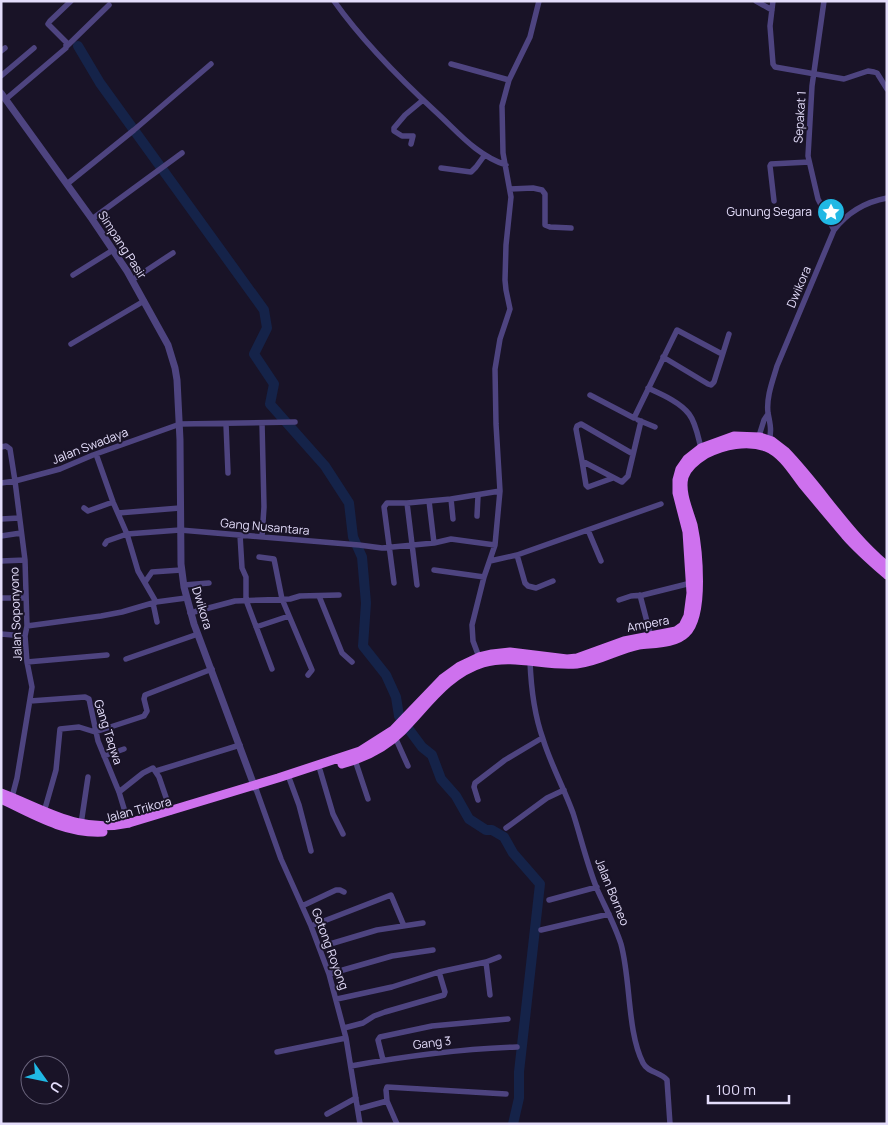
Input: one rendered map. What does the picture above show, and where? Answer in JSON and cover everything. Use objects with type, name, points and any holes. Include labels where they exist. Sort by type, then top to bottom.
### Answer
[{"type":"main road","name":"Ampera","points":[[411,716],[452,680],[492,657],[510,652],[577,658],[624,641],[676,631],[683,626],[690,609],[691,583],[687,532],[677,493],[676,480],[687,459],[701,448],[734,436],[758,440],[790,456],[858,539],[887,566]]},
{"type":"main road","name":"Ampera","points":[[255,787],[355,760],[375,750],[397,732],[442,679],[479,657],[568,665],[594,661],[627,648],[666,642],[686,633],[696,616],[698,587],[696,542],[684,488],[684,477],[689,468],[714,450],[732,444],[758,440]]},
{"type":"main road","points":[[768,444],[860,551],[887,575]]},
{"type":"main road","name":"Ampera","points":[[289,777],[360,751],[386,735],[397,732]]},
{"type":"main road","name":"Jalan Trikora","points":[[1,799],[57,825],[76,831],[104,832],[255,787]]},
{"type":"main road","name":"Jalan Trikora","points":[[1,793],[44,812],[81,824],[104,827],[129,825]]},
{"type":"street","points":[[67,46],[66,42],[48,24],[71,1]]},
{"type":"street","points":[[334,1],[352,25],[380,56],[473,148],[484,156],[506,165]]},
{"type":"street","points":[[479,657],[471,632],[484,578],[495,545],[498,527],[500,492],[495,406],[495,368],[500,339],[510,309],[506,285],[506,252],[510,215],[510,189],[503,153],[501,115],[503,98],[509,80],[530,37],[539,1]]},
{"type":"street","points":[[756,1],[772,10]]},
{"type":"street","points":[[773,1],[770,26],[773,64],[775,66],[844,78],[874,72],[877,73],[887,89]]},
{"type":"street","name":"Sepakat 1","points":[[824,1],[808,132],[809,162],[818,199],[834,230]]},
{"type":"street","points":[[3,96],[67,46],[109,5]]},
{"type":"street","points":[[1,76],[34,48]]},
{"type":"street","points":[[67,184],[132,133],[210,64]]},
{"type":"street","points":[[451,64],[509,80]]},
{"type":"street","name":"Simpang Pasir","points":[[3,96],[113,250],[144,301],[173,359],[177,380],[180,424]]},
{"type":"street","points":[[411,144],[413,136],[402,136],[394,128],[404,115],[423,100]]},
{"type":"street","points":[[92,220],[182,153]]},
{"type":"street","points":[[440,168],[471,172],[484,156]]},
{"type":"street","points":[[774,202],[770,165],[774,162],[809,162]]},
{"type":"street","points":[[510,189],[533,188],[542,190],[544,194],[545,225],[571,228]]},
{"type":"street","name":"Dwikora","points":[[768,444],[771,432],[768,414],[770,389],[781,353],[834,230],[842,220],[857,209],[868,203],[887,198]]},
{"type":"street","points":[[73,275],[113,250]]},
{"type":"street","points":[[132,280],[173,253]]},
{"type":"street","points":[[71,344],[144,301]]},
{"type":"street","points":[[634,418],[677,330],[722,354]]},
{"type":"street","points":[[663,357],[711,385],[714,382],[730,334]]},
{"type":"street","points":[[648,388],[669,399],[689,413],[697,431],[701,448]]},
{"type":"street","points":[[590,395],[654,427]]},
{"type":"street","name":"Dwikora","points":[[758,440],[768,414]]},
{"type":"street","points":[[582,461],[622,482],[627,479],[641,421]]},
{"type":"street","name":"Jalan Swadaya","points":[[1,483],[60,469],[180,424],[295,422]]},
{"type":"street","points":[[262,423],[264,507],[262,536]]},
{"type":"street","name":"Dwikora","points":[[180,424],[181,570],[186,598],[190,614],[255,787]]},
{"type":"street","points":[[226,424],[228,473]]},
{"type":"street","points":[[613,478],[588,487],[586,485],[576,429],[579,424],[632,454]]},
{"type":"street","points":[[1,447],[6,446],[10,449],[15,481]]},
{"type":"street","points":[[96,454],[127,534],[138,571],[154,602],[157,622]]},
{"type":"street","name":"Jalan Soponyono","points":[[12,797],[17,778],[32,687],[27,662],[24,560],[15,481]]},
{"type":"street","points":[[394,584],[385,504],[451,499],[500,492]]},
{"type":"street","points":[[477,516],[478,496]]},
{"type":"street","points":[[451,499],[453,519]]},
{"type":"street","points":[[429,501],[434,543]]},
{"type":"street","points":[[84,508],[88,511],[113,502]]},
{"type":"street","points":[[407,503],[417,585]]},
{"type":"street","points":[[490,561],[517,555],[661,504]]},
{"type":"street","points":[[118,513],[180,508]]},
{"type":"street","points":[[1,519],[20,518]]},
{"type":"street","name":"Gang Nusantara","points":[[127,534],[180,530],[378,548],[434,543],[451,539],[495,545]]},
{"type":"street","points":[[588,530],[601,561]]},
{"type":"street","points":[[1,536],[21,533]]},
{"type":"street","points":[[105,544],[107,541],[127,534]]},
{"type":"street","points":[[240,535],[242,568],[246,578],[246,600],[272,669]]},
{"type":"street","points":[[517,555],[528,586],[536,588],[553,581]]},
{"type":"street","points":[[260,558],[274,559],[282,599],[312,670],[308,675]]},
{"type":"street","points":[[1,561],[24,560]]},
{"type":"street","points":[[145,582],[152,572],[181,570]]},
{"type":"street","points":[[434,570],[484,578]]},
{"type":"street","points":[[619,600],[628,596],[691,583]]},
{"type":"street","points":[[184,584],[209,584]]},
{"type":"street","points":[[190,614],[235,601],[339,595]]},
{"type":"street","points":[[640,595],[651,637]]},
{"type":"street","points":[[319,596],[342,653],[352,662]]},
{"type":"street","points":[[1,598],[26,598]]},
{"type":"street","points":[[27,626],[108,615],[154,602],[186,598]]},
{"type":"street","points":[[256,627],[289,616]]},
{"type":"street","points":[[1,634],[25,636]]},
{"type":"street","points":[[126,659],[198,634]]},
{"type":"street","points":[[27,662],[107,655]]},
{"type":"street","name":"Jalan Borneo","points":[[530,661],[534,706],[542,738],[564,790],[597,887],[621,943],[626,964],[635,1035],[644,1065],[667,1080],[670,1124]]},
{"type":"street","points":[[44,812],[56,770],[60,729],[83,727],[95,732],[144,716],[147,711],[145,695],[212,669]]},
{"type":"street","name":"Gang Taqwa","points":[[30,701],[85,697],[89,699],[94,716],[95,732],[119,792],[129,825]]},
{"type":"street","points":[[397,732],[408,766]]},
{"type":"street","points":[[478,800],[474,787],[476,782],[505,760],[542,738]]},
{"type":"street","points":[[119,792],[143,773],[153,768],[156,771],[240,745]]},
{"type":"street","points":[[104,756],[124,749]]},
{"type":"street","points":[[355,760],[368,799]]},
{"type":"street","points":[[320,770],[333,814],[343,834]]},
{"type":"street","points":[[156,771],[171,812]]},
{"type":"street","points":[[81,824],[88,777]]},
{"type":"street","points":[[289,777],[312,851]]},
{"type":"street","name":"Gotong Royong","points":[[255,787],[278,852],[320,948],[337,999],[346,1038],[360,1124]]},
{"type":"street","points":[[506,828],[547,798],[564,790]]},
{"type":"street","points":[[549,900],[597,887]]},
{"type":"street","points":[[302,906],[336,890],[344,892]]},
{"type":"street","points":[[311,926],[391,895],[404,926]]},
{"type":"street","points":[[541,930],[609,914]]},
{"type":"street","points":[[320,948],[358,935],[423,923]]},
{"type":"street","points":[[329,974],[392,956],[433,950]]},
{"type":"street","points":[[337,999],[392,987],[439,972],[486,962],[499,957]]},
{"type":"street","points":[[486,962],[490,995]]},
{"type":"street","points":[[344,1028],[363,1023],[385,1012],[444,995],[445,992],[439,972]]},
{"type":"street","points":[[383,1060],[378,1040],[382,1036],[432,1026],[508,1020]]},
{"type":"street","points":[[277,1052],[346,1038]]},
{"type":"street","name":"Gang 3","points":[[350,1066],[461,1050],[517,1047]]},
{"type":"street","points":[[397,1124],[387,1101],[387,1087],[506,1094]]},
{"type":"street","points":[[327,1114],[356,1098]]},
{"type":"street","points":[[358,1109],[387,1101]]},
{"type":"waterway","points":[[78,46],[100,83],[264,310],[267,328],[254,354],[274,384],[270,404],[325,466],[349,503],[353,537],[362,557],[366,603],[363,646],[386,675],[396,697],[399,716],[422,747],[432,755],[441,779],[456,796],[469,819],[486,830],[492,830],[504,837],[513,853],[540,884],[519,1072],[519,1098],[513,1124]]},
{"type":"place","name":"Gunung Segara","points":[[831,212]]}]
